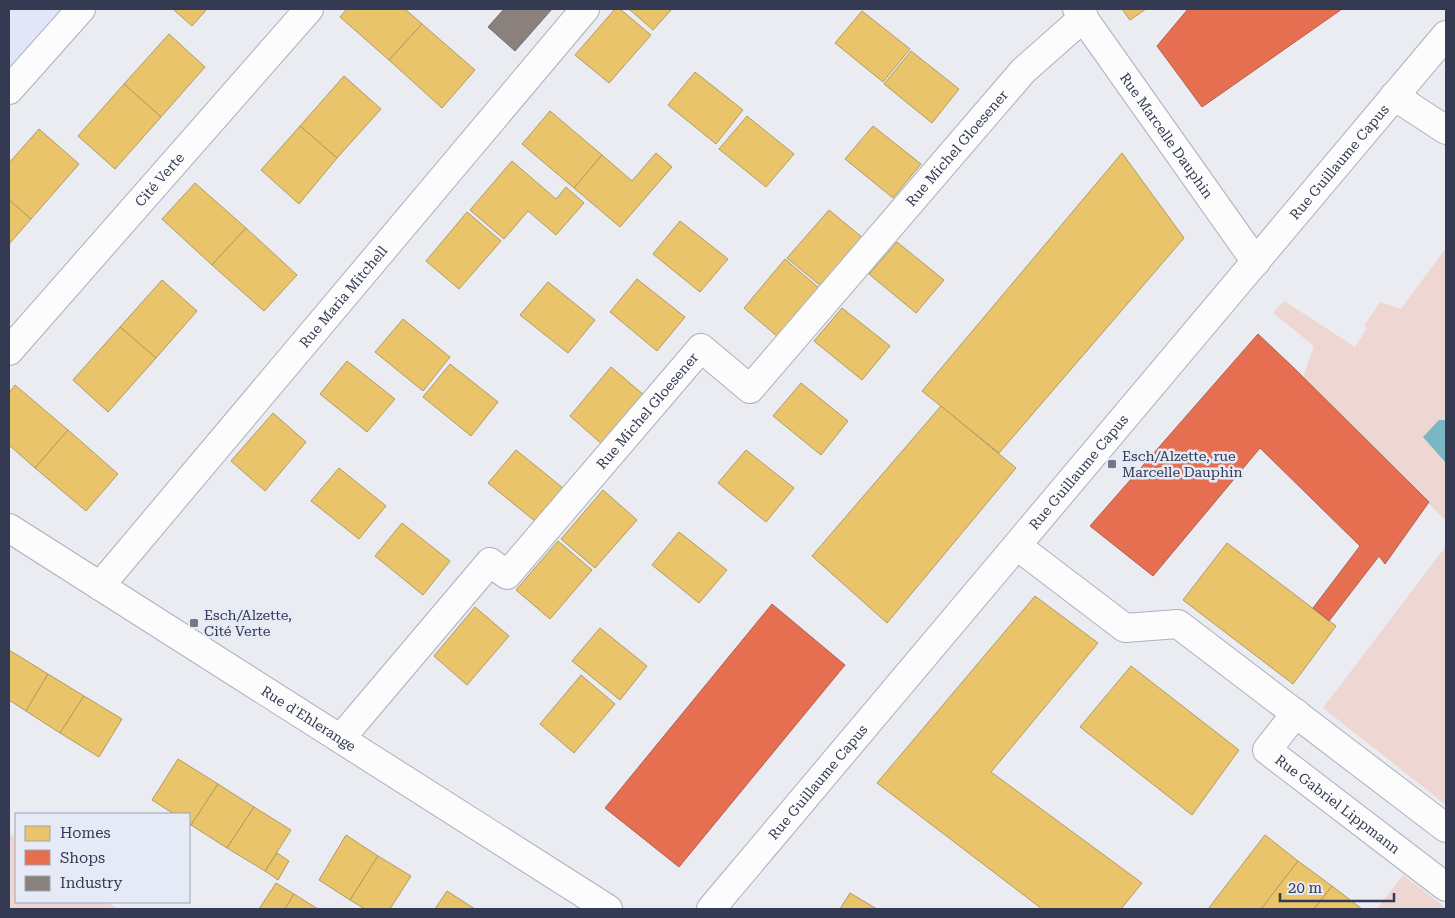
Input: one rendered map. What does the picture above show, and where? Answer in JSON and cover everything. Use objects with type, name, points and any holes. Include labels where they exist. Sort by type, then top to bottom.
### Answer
[{"type":"street","points":[[9,90],[81,9]]},
{"type":"street","name":"Cité Verte","points":[[9,351],[309,9]]},
{"type":"street","name":"Rue Maria Mitchell","points":[[100,586],[585,9]]},
{"type":"street","name":"Rue Marcelle Dauphin","points":[[1081,13],[1256,262]]},
{"type":"street","name":"Rue Michel Gloesener","points":[[341,738],[490,562],[507,575],[701,348],[750,389],[1023,71],[1081,13]]},
{"type":"street","name":"Rue Guillaume Capus","points":[[711,909],[1394,96],[1437,64],[1446,35]]},
{"type":"street","points":[[1394,96],[1446,130]]},
{"type":"street","name":"Rue d'Ehlerange","points":[[9,528],[608,909]]},
{"type":"street","points":[[1017,546],[1125,628],[1178,624],[1446,828]]},
{"type":"street","name":"Rue Gabriel Lippmann","points":[[1296,714],[1267,750],[1446,887]]},
{"type":"shaded area","points":[[9,9],[81,9],[9,90]]},
{"type":"shaded area","points":[[1446,248],[1446,521],[1303,377],[1314,346],[1273,313],[1284,301],[1355,347],[1367,328],[1364,326],[1380,302],[1401,309]]},
{"type":"shaded area","points":[[1446,546],[1446,805],[1323,708]]},
{"type":"shaded area","points":[[9,833],[15,837],[15,903],[109,903],[118,909],[9,909]]},
{"type":"shaded area","points":[[1403,875],[1446,908],[1446,909],[1377,909]]},
{"type":"water","points":[[1439,420],[1446,420],[1446,463],[1423,437]]},
{"type":"building: Homes","points":[[173,9],[207,9],[192,26]]},
{"type":"building: Homes","points":[[347,9],[405,9],[422,24],[389,60],[340,17]]},
{"type":"building: Homes","points":[[615,9],[620,9],[651,35],[609,83],[575,55]]},
{"type":"building: Homes","points":[[629,9],[672,9],[653,30]]},
{"type":"building: Homes","points":[[1122,9],[1146,9],[1130,20]]},
{"type":"building: Homes","points":[[862,11],[910,49],[883,82],[835,43]]},
{"type":"building: Homes","points":[[422,24],[475,70],[442,108],[389,60]]},
{"type":"building: Homes","points":[[169,34],[205,67],[161,117],[124,84]]},
{"type":"building: Homes","points":[[911,51],[959,89],[932,123],[884,84]]},
{"type":"building: Homes","points":[[695,72],[743,110],[716,144],[668,105]]},
{"type":"building: Homes","points":[[344,76],[381,109],[337,158],[300,126]]},
{"type":"building: Homes","points":[[124,84],[161,117],[115,169],[78,136]]},
{"type":"building: Homes","points":[[550,111],[602,155],[574,188],[522,144]]},
{"type":"building: Homes","points":[[747,116],[794,154],[766,187],[719,149]]},
{"type":"building: Homes","points":[[300,126],[337,158],[299,204],[261,170]]},
{"type":"building: Homes","points":[[873,126],[921,164],[893,198],[845,159]]},
{"type":"building: Homes","points":[[39,129],[79,164],[31,219],[9,200],[9,163]]},
{"type":"building: Homes","points":[[656,153],[672,167],[620,227],[574,188],[602,155],[632,181]]},
{"type":"building: Homes","points":[[1122,153],[1184,238],[999,453],[922,391]]},
{"type":"building: Homes","points":[[512,161],[556,199],[566,187],[584,203],[556,235],[528,211],[504,239],[470,210]]},
{"type":"building: Homes","points":[[195,183],[246,228],[212,265],[162,219]]},
{"type":"building: Homes","points":[[9,200],[31,219],[9,244]]},
{"type":"building: Homes","points":[[829,210],[863,238],[822,287],[787,258]]},
{"type":"building: Homes","points":[[467,212],[501,241],[459,289],[426,261]]},
{"type":"building: Homes","points":[[680,221],[728,259],[700,292],[653,254]]},
{"type":"building: Homes","points":[[246,228],[297,275],[264,311],[212,265]]},
{"type":"building: Homes","points":[[897,242],[944,280],[916,313],[869,274]]},
{"type":"building: Homes","points":[[785,259],[819,288],[778,337],[744,308]]},
{"type":"building: Homes","points":[[637,279],[685,317],[657,351],[610,312]]},
{"type":"building: Homes","points":[[162,280],[197,311],[156,358],[120,327]]},
{"type":"building: Homes","points":[[548,282],[595,320],[568,353],[520,315]]},
{"type":"building: Homes","points":[[842,308],[890,346],[862,380],[814,341]]},
{"type":"building: Homes","points":[[403,319],[450,357],[423,391],[375,352]]},
{"type":"building: Homes","points":[[120,327],[156,358],[108,412],[73,380]]},
{"type":"building: Homes","points":[[347,361],[395,399],[367,432],[320,394]]},
{"type":"building: Homes","points":[[450,364],[498,402],[471,436],[423,397]]},
{"type":"building: Homes","points":[[611,367],[645,396],[603,445],[570,416]]},
{"type":"building: Homes","points":[[801,383],[848,421],[821,455],[773,416]]},
{"type":"building: Homes","points":[[15,385],[68,430],[35,468],[9,445],[9,393]]},
{"type":"building: Homes","points":[[941,406],[1016,468],[887,623],[812,556]]},
{"type":"building: Homes","points":[[273,413],[306,442],[265,491],[231,461]]},
{"type":"building: Homes","points":[[68,430],[118,474],[86,511],[35,468]]},
{"type":"building: Homes","points":[[516,450],[563,488],[536,522],[488,483]]},
{"type":"building: Homes","points":[[746,450],[794,488],[766,522],[718,483]]},
{"type":"building: Homes","points":[[339,468],[386,506],[359,539],[311,501]]},
{"type":"building: Homes","points":[[603,490],[637,520],[595,568],[561,539]]},
{"type":"building: Homes","points":[[402,523],[450,561],[423,595],[375,556]]},
{"type":"building: Homes","points":[[679,532],[727,570],[699,603],[652,565]]},
{"type":"building: Homes","points":[[558,541],[592,570],[550,619],[516,590]]},
{"type":"building: Homes","points":[[1227,543],[1336,626],[1293,684],[1183,600]]},
{"type":"building: Homes","points":[[1035,596],[1098,643],[991,772],[1142,883],[1121,909],[1042,909],[877,783]]},
{"type":"building: Homes","points":[[475,607],[509,636],[467,685],[434,656]]},
{"type":"building: Homes","points":[[600,628],[647,666],[620,700],[572,661]]},
{"type":"building: Homes","points":[[9,650],[48,674],[26,711],[9,700]]},
{"type":"building: Homes","points":[[1131,666],[1239,750],[1192,815],[1080,727]]},
{"type":"building: Homes","points":[[48,674],[84,696],[60,733],[26,711]]},
{"type":"building: Homes","points":[[581,675],[615,704],[574,753],[540,724]]},
{"type":"building: Homes","points":[[84,696],[122,719],[99,757],[60,733]]},
{"type":"building: Homes","points":[[178,759],[218,784],[191,825],[190,813],[172,813],[152,800]]},
{"type":"building: Homes","points":[[218,784],[254,807],[227,848],[191,825]]},
{"type":"building: Homes","points":[[254,807],[291,830],[265,871],[227,848]]},
{"type":"building: Homes","points":[[346,835],[378,856],[350,900],[319,880]]},
{"type":"building: Homes","points":[[1265,835],[1298,861],[1261,909],[1208,909]]},
{"type":"building: Homes","points":[[277,853],[289,861],[278,880],[265,871]]},
{"type":"building: Homes","points":[[378,856],[411,876],[390,909],[365,909],[350,900]]},
{"type":"building: Homes","points":[[1298,861],[1332,886],[1314,909],[1261,909]]},
{"type":"building: Homes","points":[[276,883],[294,894],[285,909],[259,909]]},
{"type":"building: Homes","points":[[1332,886],[1362,909],[1314,909]]},
{"type":"building: Homes","points":[[447,891],[475,909],[435,909]]},
{"type":"building: Homes","points":[[850,893],[877,909],[840,909]]},
{"type":"building: Homes","points":[[294,894],[318,909],[285,909]]},
{"type":"building: Shops","points":[[1188,9],[1342,9],[1202,107],[1157,46]]},
{"type":"building: Shops","points":[[1258,334],[1429,502],[1385,564],[1379,556],[1329,621],[1313,608],[1360,546],[1260,448],[1153,576],[1090,526]]},
{"type":"building: Shops","points":[[772,604],[845,665],[679,867],[605,808]]},
{"type":"building: Industry","points":[[504,9],[552,9],[515,51],[488,27]]},
{"type":"place","name":"Esch/Alzette, rue Marcelle Dauphin","points":[[1112,464]]},
{"type":"place","name":"Esch/Alzette, Cité Verte","points":[[194,623]]}]
